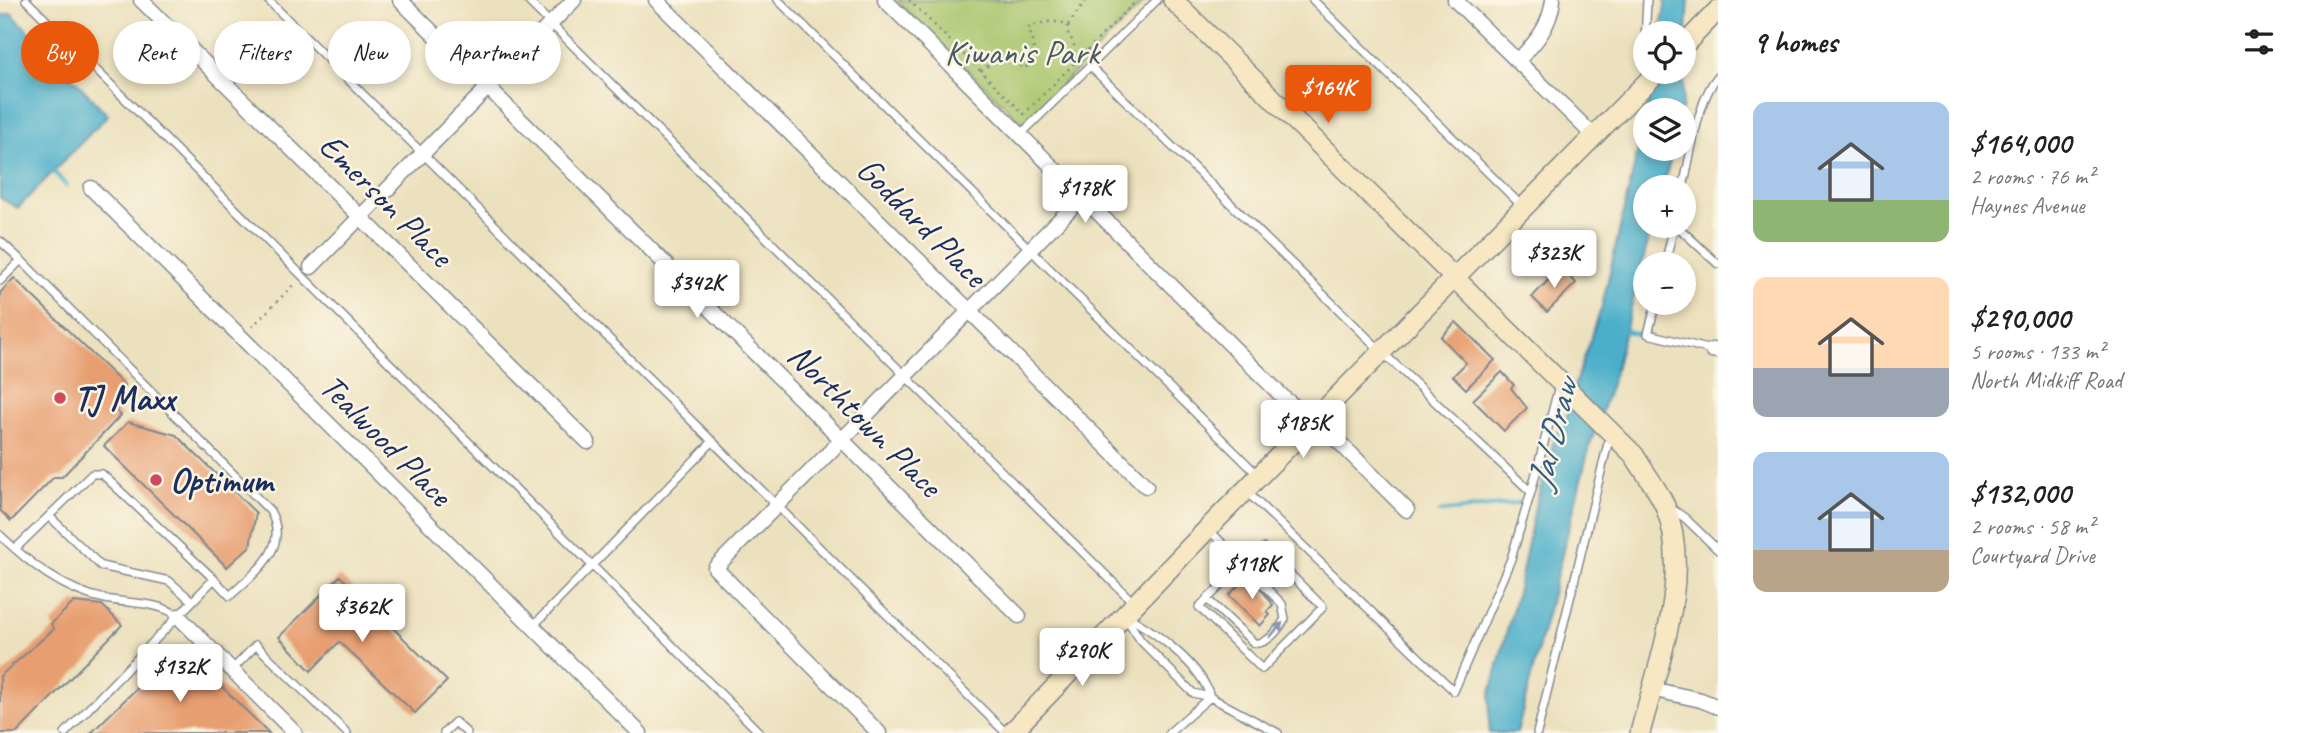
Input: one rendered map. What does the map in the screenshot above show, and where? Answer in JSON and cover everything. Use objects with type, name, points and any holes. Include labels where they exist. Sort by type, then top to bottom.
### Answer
[{"type":"street","name":"Emerson Place","points":[[141,0],[588,442]]},
{"type":"street","name":"Northtown Place","points":[[400,0],[1019,615]]},
{"type":"street","points":[[553,21],[574,0]]},
{"type":"street","name":"Goddard Place","points":[[656,0],[1146,486]]},
{"type":"street","points":[[885,0],[1285,399],[1335,438],[1407,510]]},
{"type":"street","points":[[1173,0],[1608,430],[1633,456],[1665,505],[1675,546],[1676,584],[1640,733]]},
{"type":"street","points":[[1517,61],[1538,41],[1551,14],[1553,0]]},
{"type":"street","points":[[1460,2],[1594,136]]},
{"type":"street","points":[[1696,33],[1713,15]]},
{"type":"street","points":[[306,272],[492,84]]},
{"type":"street","points":[[1009,733],[1312,421],[1625,105],[1642,84]]},
{"type":"street","name":"Tealwood Place","points":[[91,188],[640,733]]},
{"type":"street","points":[[879,733],[715,568],[1082,197]]},
{"type":"street","points":[[178,616],[295,733]]},
{"type":"street","points":[[1651,689],[1701,700],[1718,707]]},
{"type":"lane","points":[[26,0],[306,272],[592,566],[760,733]]},
{"type":"lane","points":[[268,0],[1009,733]]},
{"type":"lane","points":[[527,0],[549,21]]},
{"type":"lane","points":[[778,0],[1031,249],[1252,483],[1454,691],[1511,559],[1563,386]]},
{"type":"lane","points":[[1020,135],[1157,0]]},
{"type":"lane","points":[[1313,0],[1524,208]]},
{"type":"lane","points":[[1646,21],[1647,0]]},
{"type":"lane","points":[[561,33],[905,377],[1129,610],[1207,683],[1210,697]]},
{"type":"lane","points":[[1090,66],[1382,352],[1531,492]]},
{"type":"lane","points":[[1687,175],[1701,116],[1709,91],[1718,76]]},
{"type":"lane","points":[[1689,238],[1718,264]]},
{"type":"lane","points":[[0,241],[270,511],[278,533],[275,549],[230,596],[102,474],[92,474],[15,549]]},
{"type":"lane","points":[[0,281],[21,260]]},
{"type":"lane","points":[[1653,315],[1648,334],[1715,350]]},
{"type":"lane","points":[[1537,733],[1608,430]]},
{"type":"lane","points":[[533,626],[713,441]]},
{"type":"lane","points":[[1665,505],[1685,517],[1718,550]]},
{"type":"lane","points":[[49,516],[101,566],[169,581],[192,601]]},
{"type":"lane","points":[[1207,600],[1254,643],[1261,644],[1269,639],[1285,619],[1285,608],[1208,529]]},
{"type":"lane","points":[[0,535],[32,564],[70,587],[103,599],[159,607],[178,616]]},
{"type":"lane","points":[[1264,548],[1323,607],[1262,669],[1199,607],[1243,564],[1264,548]]},
{"type":"lane","points":[[65,733],[214,579]]},
{"type":"lane","points":[[1129,610],[1141,641],[1194,693],[1210,697],[1278,733]]},
{"type":"lane","points":[[232,671],[256,645],[346,733]]},
{"type":"lane","points":[[1169,733],[1210,697]]},
{"type":"lane","points":[[444,733],[455,722],[467,733]]},
{"type":"path","points":[[909,0],[1024,114],[1136,0]]},
{"type":"path","points":[[1084,55],[1074,55],[1074,41],[1068,35],[1068,25],[1086,0]]},
{"type":"path","points":[[971,86],[981,71],[994,60],[1008,60],[1025,68],[1029,65],[1034,50],[1029,27],[1059,21],[1068,25]]},
{"type":"path","points":[[241,338],[306,272]]},
{"type":"green space","name":"Kiwanis Park","points":[[897,0],[1146,0],[1023,124]]},
{"type":"water","points":[[1666,0],[1689,0],[1688,21],[1662,21]]},
{"type":"water","points":[[11,13],[21,24],[21,84],[79,84],[108,115],[18,208],[0,198],[0,16]]},
{"type":"water","points":[[1651,84],[1684,84],[1683,98],[1649,98]]},
{"type":"water","points":[[1635,161],[1670,161],[1666,175],[1633,175],[1633,238],[1649,238],[1645,252],[1633,252],[1633,300],[1612,381],[1589,448],[1517,733],[1489,733],[1490,696],[1521,577],[1535,507],[1555,437],[1566,420],[1576,381],[1602,306]]},
{"type":"building","points":[[1560,268],[1576,283],[1547,312],[1532,297]]},
{"type":"building","name":"TJ Maxx","points":[[14,278],[124,385],[116,411],[121,415],[62,477],[54,477],[11,521],[0,510],[0,293]]},
{"type":"building","points":[[1456,322],[1495,360],[1466,389],[1453,376],[1466,363],[1441,337]]},
{"type":"building","points":[[1502,372],[1514,385],[1511,388],[1527,408],[1504,431],[1473,400]]},
{"type":"building","points":[[128,422],[176,435],[256,513],[250,546],[227,567],[104,446]]},
{"type":"building","points":[[340,576],[447,681],[415,713],[339,642],[311,671],[279,637]]},
{"type":"building","points":[[1245,579],[1256,589],[1259,586],[1273,605],[1267,611],[1270,615],[1260,626],[1229,595]]},
{"type":"building","points":[[74,602],[102,605],[122,625],[17,733],[0,733],[0,676],[54,629],[51,624]]},
{"type":"building","points":[[180,646],[269,733],[91,733]]},
{"type":"waterway","points":[[53,171],[66,185]]},
{"type":"waterway","points":[[1626,331],[1649,337]]},
{"type":"waterway","name":"Jal Draw","points":[[1440,512],[1521,503]]},
{"type":"place","name":"TJ Maxx","points":[[60,398]]},
{"type":"place","name":"Optimum","points":[[156,480]]}]
